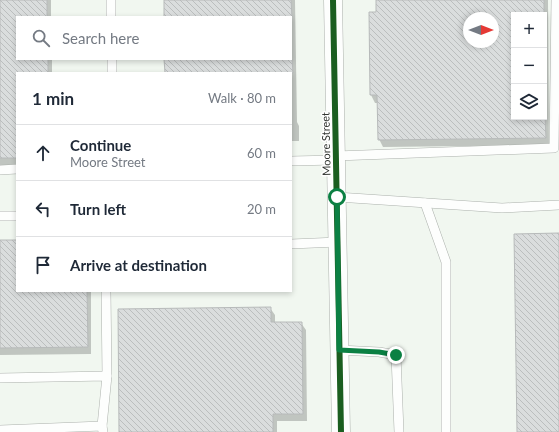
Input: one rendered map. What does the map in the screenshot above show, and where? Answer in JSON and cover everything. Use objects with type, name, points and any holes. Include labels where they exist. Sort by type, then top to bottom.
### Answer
[{"type":"street","name":"Moore Street","points":[[333,0],[341,432]]},
{"type":"lane","points":[[111,0],[111,16]]},
{"type":"lane","points":[[292,161],[554,148],[556,0]]},
{"type":"lane","points":[[112,60],[112,72]]},
{"type":"lane","points":[[0,170],[16,169]]},
{"type":"lane","points":[[337,197],[502,208],[559,205]]},
{"type":"lane","points":[[425,203],[446,262],[446,432]]},
{"type":"lane","points":[[0,216],[16,216]]},
{"type":"lane","points":[[292,244],[338,242]]},
{"type":"lane","points":[[0,430],[103,429],[107,376],[106,292]]},
{"type":"lane","points":[[339,350],[379,352],[396,355],[399,432]]},
{"type":"lane","points":[[0,378],[107,376]]},
{"type":"building","points":[[0,0],[47,0],[47,16],[16,16],[16,60],[48,60],[48,72],[16,72],[16,158],[0,158]]},
{"type":"building","points":[[164,0],[291,0],[292,16],[164,16]]},
{"type":"building","points":[[376,0],[544,0],[544,12],[511,12],[511,120],[545,120],[546,138],[378,140],[377,95],[370,95],[369,12],[376,12]]},
{"type":"building","points":[[292,59],[293,73],[292,72],[165,72],[164,60]]},
{"type":"building","points":[[559,233],[559,432],[517,432],[514,234]]},
{"type":"building","points":[[0,240],[16,240],[16,292],[87,292],[88,347],[0,348]]},
{"type":"building","points":[[271,307],[271,322],[302,322],[303,414],[273,414],[273,432],[119,432],[118,309]]},
{"type":"cycle path","points":[[333,0],[341,432]]},
{"type":"route","points":[[337,197],[339,350],[379,352],[396,355]]}]
